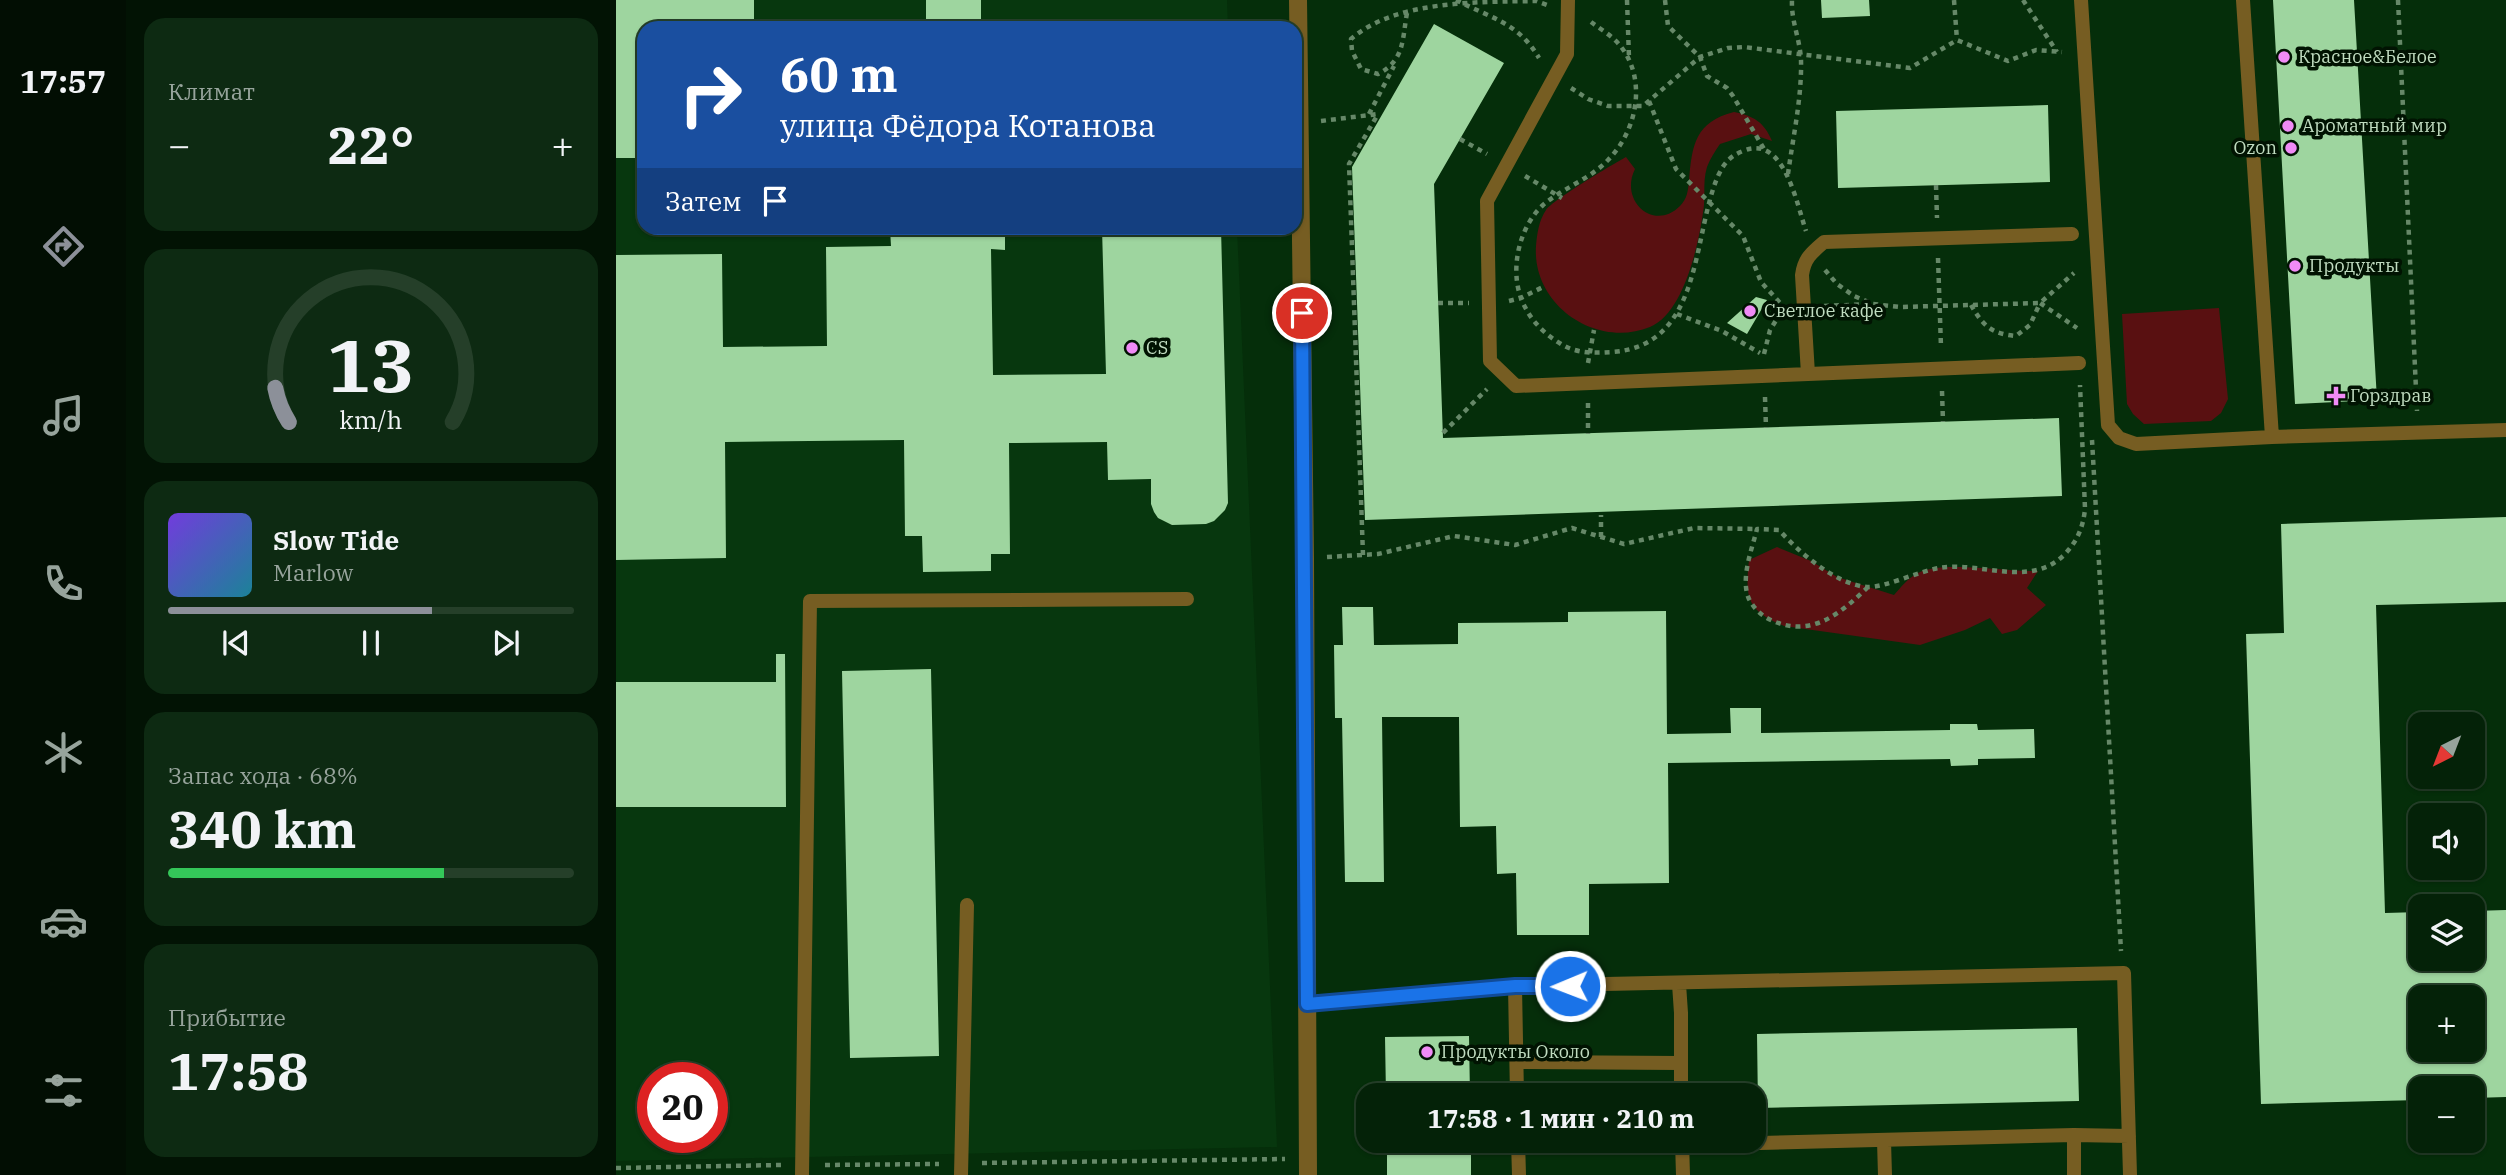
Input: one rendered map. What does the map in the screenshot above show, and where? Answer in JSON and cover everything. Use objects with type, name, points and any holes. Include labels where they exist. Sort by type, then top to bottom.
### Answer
[{"type":"street","points":[[1298,0],[1298,21]]},
{"type":"street","points":[[1301,235],[1308,1167]]},
{"type":"lane","points":[[2081,0],[2108,425],[2119,438],[2136,444],[2506,430]]},
{"type":"lane","points":[[2243,0],[2272,437]]},
{"type":"lane","points":[[1568,6],[1567,54],[1487,201],[1490,361],[1516,386],[2079,363]]},
{"type":"lane","points":[[1808,374],[1802,275],[1804,264],[1824,242],[2072,234]]},
{"type":"lane","points":[[802,1170],[810,601],[1186,599]]},
{"type":"lane","points":[[961,1169],[967,905]]},
{"type":"lane","points":[[1307,1004],[1515,986],[2124,973],[2130,1175]]},
{"type":"lane","points":[[1679,984],[1681,1083]]},
{"type":"lane","points":[[1515,986],[1517,1083]]},
{"type":"lane","points":[[1517,1062],[1680,1063]]},
{"type":"lane","points":[[2074,1135],[2074,1175]]},
{"type":"lane","points":[[1766,1142],[2129,1136]]},
{"type":"lane","points":[[1884,1140],[1885,1175]]},
{"type":"lane","points":[[1518,1153],[1519,1175]]},
{"type":"lane","points":[[1682,1153],[1683,1175]]},
{"type":"path","points":[[1456,0],[1518,31],[1539,59],[1556,74],[1588,99],[1608,106],[1643,106],[1700,57],[1728,48],[1744,47],[1910,68],[1957,40]]},
{"type":"path","points":[[1627,0],[1629,59],[1637,84],[1630,125],[1621,145],[1607,162],[1543,205],[1533,216],[1519,244],[1517,282],[1523,305],[1543,332],[1564,346],[1584,353],[1622,351],[1643,343],[1660,332],[1676,314],[1685,297],[1695,267],[1713,188],[1729,157],[1752,147],[1765,149]]},
{"type":"path","points":[[1665,0],[1668,26],[1700,57],[1707,76],[1727,88],[1765,149],[1778,160],[1788,175],[1813,251],[1822,267],[1837,284],[1854,296],[1873,303],[1900,307],[2040,303],[2077,328]]},
{"type":"path","points":[[1788,175],[1801,75],[1801,55],[1791,13],[1792,0]]},
{"type":"path","points":[[1954,0],[1957,40]]},
{"type":"path","points":[[1957,40],[2008,61],[2036,50],[2060,52],[2024,0]]},
{"type":"path","points":[[2398,0],[2418,433]]},
{"type":"path","points":[[1400,54],[1392,66],[1378,74],[1361,69],[1352,51],[1351,39],[1365,27],[1432,5],[1536,1],[1568,6],[1616,41],[1629,59]]},
{"type":"path","points":[[1369,115],[1400,54],[1408,13]]},
{"type":"path","points":[[1648,101],[1676,169],[1742,236],[1760,282],[1785,308]]},
{"type":"path","points":[[1302,123],[1378,114],[1349,164],[1363,555]]},
{"type":"path","points":[[1936,185],[1943,422]]},
{"type":"path","points":[[1970,305],[1990,331],[2016,337],[2030,325],[2040,303],[2074,273]]},
{"type":"path","points":[[1676,314],[1722,331],[1764,355]]},
{"type":"path","points":[[1758,529],[1747,581],[1749,599],[1763,617],[1784,626],[1802,627],[1824,623],[1844,610],[1868,587],[1919,572],[1943,567],[2038,571],[2057,561],[2073,545],[2083,527],[2085,509],[2079,363]]},
{"type":"path","points":[[1443,433],[1503,373]]},
{"type":"path","points":[[2091,433],[2119,926],[2124,973]]},
{"type":"path","points":[[1601,515],[1601,537]]},
{"type":"path","points":[[1305,558],[1378,554],[1454,536],[1515,545],[1572,528],[1624,544],[1694,528],[1779,530],[1811,561],[1837,577],[1868,587]]},
{"type":"path","points":[[616,1168],[802,1170],[1308,1167]]},
{"type":"shaded area","points":[[616,0],[1227,0],[1228,21],[637,21],[637,235],[1237,235],[1277,1147],[616,1161]]},
{"type":"shaded area","points":[[1734,112],[1758,121],[1772,141],[1751,134],[1720,144],[1713,155],[1706,172],[1699,236],[1689,274],[1673,307],[1650,327],[1629,332],[1609,332],[1589,327],[1571,317],[1556,303],[1545,287],[1538,267],[1537,237],[1546,210],[1626,157],[1635,169],[1631,181],[1635,202],[1650,214],[1660,216],[1670,213],[1686,198],[1694,146],[1703,129],[1721,116]]},
{"type":"shaded area","points":[[2219,308],[2228,399],[2221,413],[2211,421],[2144,424],[2127,404],[2122,314]]},
{"type":"shaded area","points":[[1777,547],[1811,561],[1837,577],[1894,595],[1911,577],[1928,569],[1958,567],[2038,571],[2027,588],[2046,605],[2017,630],[2002,634],[1990,618],[1965,630],[1920,645],[1784,626],[1756,608],[1751,602],[1748,585],[1749,560]]},
{"type":"building","points":[[616,0],[754,0],[754,21],[637,21],[637,158],[616,158]]},
{"type":"building","points":[[926,0],[981,0],[981,21],[926,21]]},
{"type":"building","points":[[1821,0],[1869,0],[1870,16],[1822,18]]},
{"type":"building","points":[[2273,0],[2354,0],[2377,400],[2295,404]]},
{"type":"building","points":[[1434,24],[1504,63],[1434,184],[1443,438],[2059,418],[2062,496],[1365,520],[1352,167]]},
{"type":"building","points":[[2048,105],[2050,182],[1838,188],[1836,111]]},
{"type":"building","points":[[890,235],[1005,235],[1005,250],[991,249],[993,375],[1106,374],[1102,235],[1221,235],[1228,503],[1225,510],[1214,521],[1206,524],[1172,525],[1158,518],[1154,512],[1151,504],[1151,479],[1108,480],[1107,442],[1009,443],[1010,554],[991,554],[991,571],[923,572],[922,536],[905,536],[904,440],[725,442],[726,558],[616,560],[616,255],[722,254],[723,347],[827,346],[826,247],[891,246]]},
{"type":"building","name":"Светлое кафе","points":[[1756,297],[1767,300],[1747,334],[1727,323]]},
{"type":"building","points":[[2506,517],[2506,602],[2376,605],[2385,913],[2408,912],[2408,971],[2485,971],[2485,911],[2506,910],[2506,1097],[2485,1098],[2485,1076],[2408,1076],[2408,1100],[2261,1104],[2246,634],[2284,633],[2281,524]]},
{"type":"building","points":[[1342,607],[1373,607],[1374,645],[1458,644],[1458,623],[1568,622],[1568,612],[1666,611],[1667,734],[1731,733],[1730,708],[1761,708],[1761,733],[1950,730],[1950,724],[1977,724],[1978,730],[2034,729],[2035,758],[1978,759],[1978,765],[1951,766],[1950,759],[1668,763],[1669,883],[1589,884],[1589,935],[1517,935],[1516,873],[1497,874],[1496,826],[1460,827],[1459,717],[1382,717],[1384,882],[1345,882],[1342,718],[1335,718],[1334,645],[1343,645]]},
{"type":"building","points":[[776,654],[785,654],[786,807],[616,807],[616,682],[776,682]]},
{"type":"building","points":[[931,669],[939,1056],[850,1058],[842,671]]},
{"type":"building","points":[[2077,1028],[2079,1101],[1766,1108],[1766,1083],[1758,1083],[1757,1034]]},
{"type":"building","points":[[1469,1036],[1470,1083],[1386,1083],[1385,1037]]},
{"type":"building","points":[[1387,1153],[1471,1153],[1471,1175],[1387,1175]]},
{"type":"place","name":"Красное&Белое","points":[[2284,57]]},
{"type":"place","name":"Ароматный мир","points":[[2288,126]]},
{"type":"place","name":"Ozon","points":[[2291,148]]},
{"type":"place","name":"Продукты","points":[[2295,266]]},
{"type":"place","name":"Светлое кафе","points":[[1750,311]]},
{"type":"place","name":"CS","points":[[1132,348]]},
{"type":"place","name":"Горздрав","points":[[2336,396]]},
{"type":"place","name":"Продукты Около","points":[[1427,1052]]},
{"type":"route","points":[[1302,313],[1307,1004],[1515,986],[1570,986]]}]
